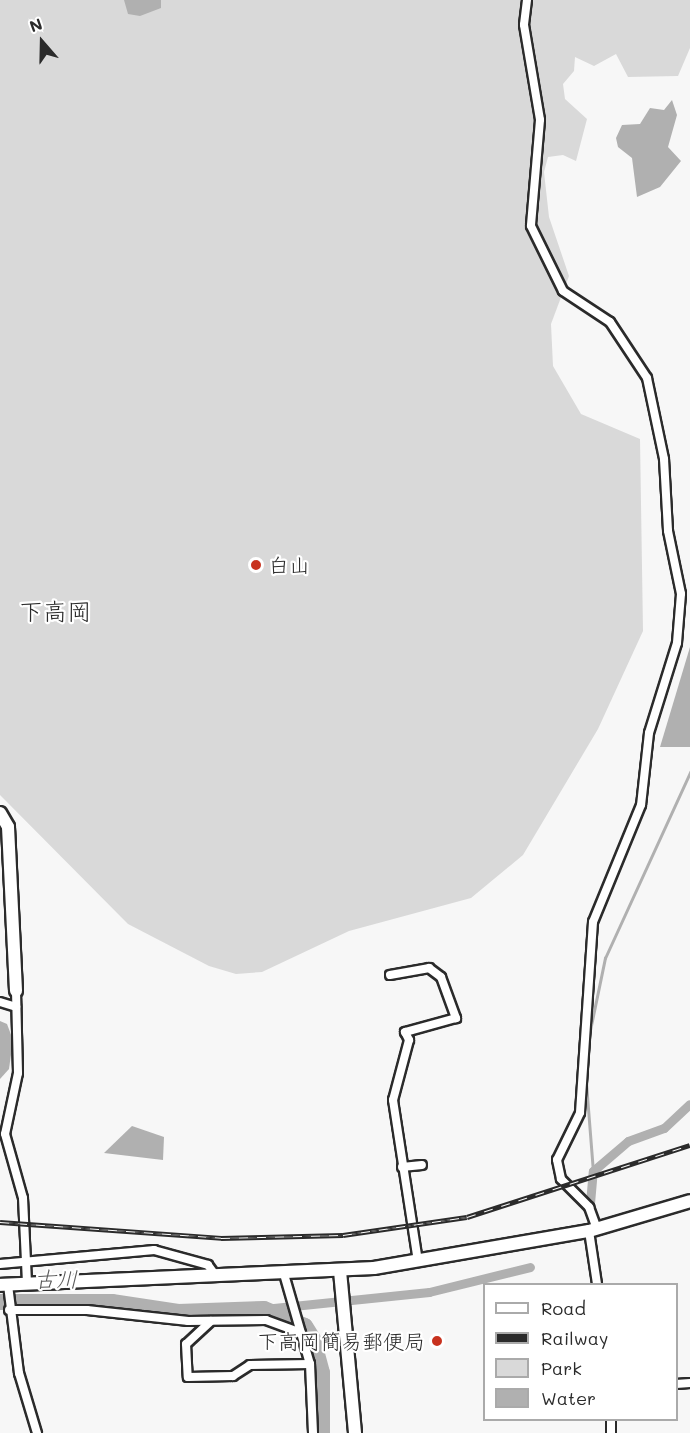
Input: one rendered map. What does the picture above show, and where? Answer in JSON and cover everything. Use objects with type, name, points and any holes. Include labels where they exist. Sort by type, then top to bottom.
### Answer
[{"type":"street","points":[[527,0],[524,26],[540,120],[531,225],[563,291],[610,322],[647,378],[664,459],[668,531],[681,594],[677,643],[650,734],[641,805],[593,922],[580,1113],[557,1160],[561,1179],[589,1207],[597,1283]]},
{"type":"street","points":[[0,813],[8,827],[18,1073],[5,1134],[21,1188],[27,1284]]},
{"type":"street","points":[[390,975],[429,968],[441,977],[456,1018],[405,1032],[409,1040],[393,1100],[418,1262]]},
{"type":"street","points":[[0,1002],[16,1007]]},
{"type":"street","points":[[402,1167],[422,1165]]},
{"type":"street","points":[[37,1433],[25,1402],[6,1288],[27,1284],[340,1271],[418,1262],[593,1230],[690,1201]]},
{"type":"street","points":[[0,1264],[154,1250],[208,1265],[216,1276]]},
{"type":"street","points":[[340,1271],[341,1310],[355,1433]]},
{"type":"street","points":[[284,1274],[310,1364],[313,1433]]},
{"type":"street","points":[[9,1309],[211,1321],[266,1320],[300,1332]]},
{"type":"street","points":[[211,1321],[186,1344],[188,1377],[233,1376],[250,1365],[310,1364]]},
{"type":"green space","points":[[0,0],[690,0],[690,48],[678,76],[628,77],[616,54],[594,66],[575,57],[574,71],[563,84],[565,99],[587,119],[576,161],[563,155],[548,157],[544,172],[549,217],[569,276],[551,324],[553,366],[581,414],[640,439],[643,631],[598,729],[523,855],[471,898],[349,931],[262,972],[236,974],[209,966],[128,924],[0,795]]},
{"type":"water","points":[[124,0],[161,0],[161,8],[140,16],[128,14]]},
{"type":"water","points":[[672,100],[677,115],[668,147],[681,161],[660,187],[637,197],[632,158],[618,147],[616,138],[622,125],[640,124],[650,108],[664,110]]},
{"type":"water","points":[[690,647],[690,747],[660,747]]},
{"type":"water","points":[[0,1021],[7,1024],[13,1040],[9,1069],[0,1079]]},
{"type":"water","points":[[132,1126],[164,1137],[163,1160],[104,1153]]},
{"type":"waterway","points":[[589,1035],[605,958],[690,772]]},
{"type":"waterway","points":[[586,1083],[593,1171]]},
{"type":"waterway","points":[[590,1203],[593,1171],[628,1141],[664,1128],[690,1104]]},
{"type":"waterway","points":[[264,1309],[429,1292],[530,1267]]},
{"type":"waterway","name":"古川","points":[[0,1302],[112,1302],[178,1312],[264,1309],[305,1326],[313,1339],[322,1373],[322,1433]]},
{"type":"railway","points":[[0,1222],[221,1238],[343,1235],[467,1217],[690,1145]]},
{"type":"place","name":"白山","points":[[256,565]]},
{"type":"place","name":"下高岡簡易郵便局","points":[[437,1341]]},
{"type":"district","name":"下高岡","points":[[55,611]]}]
